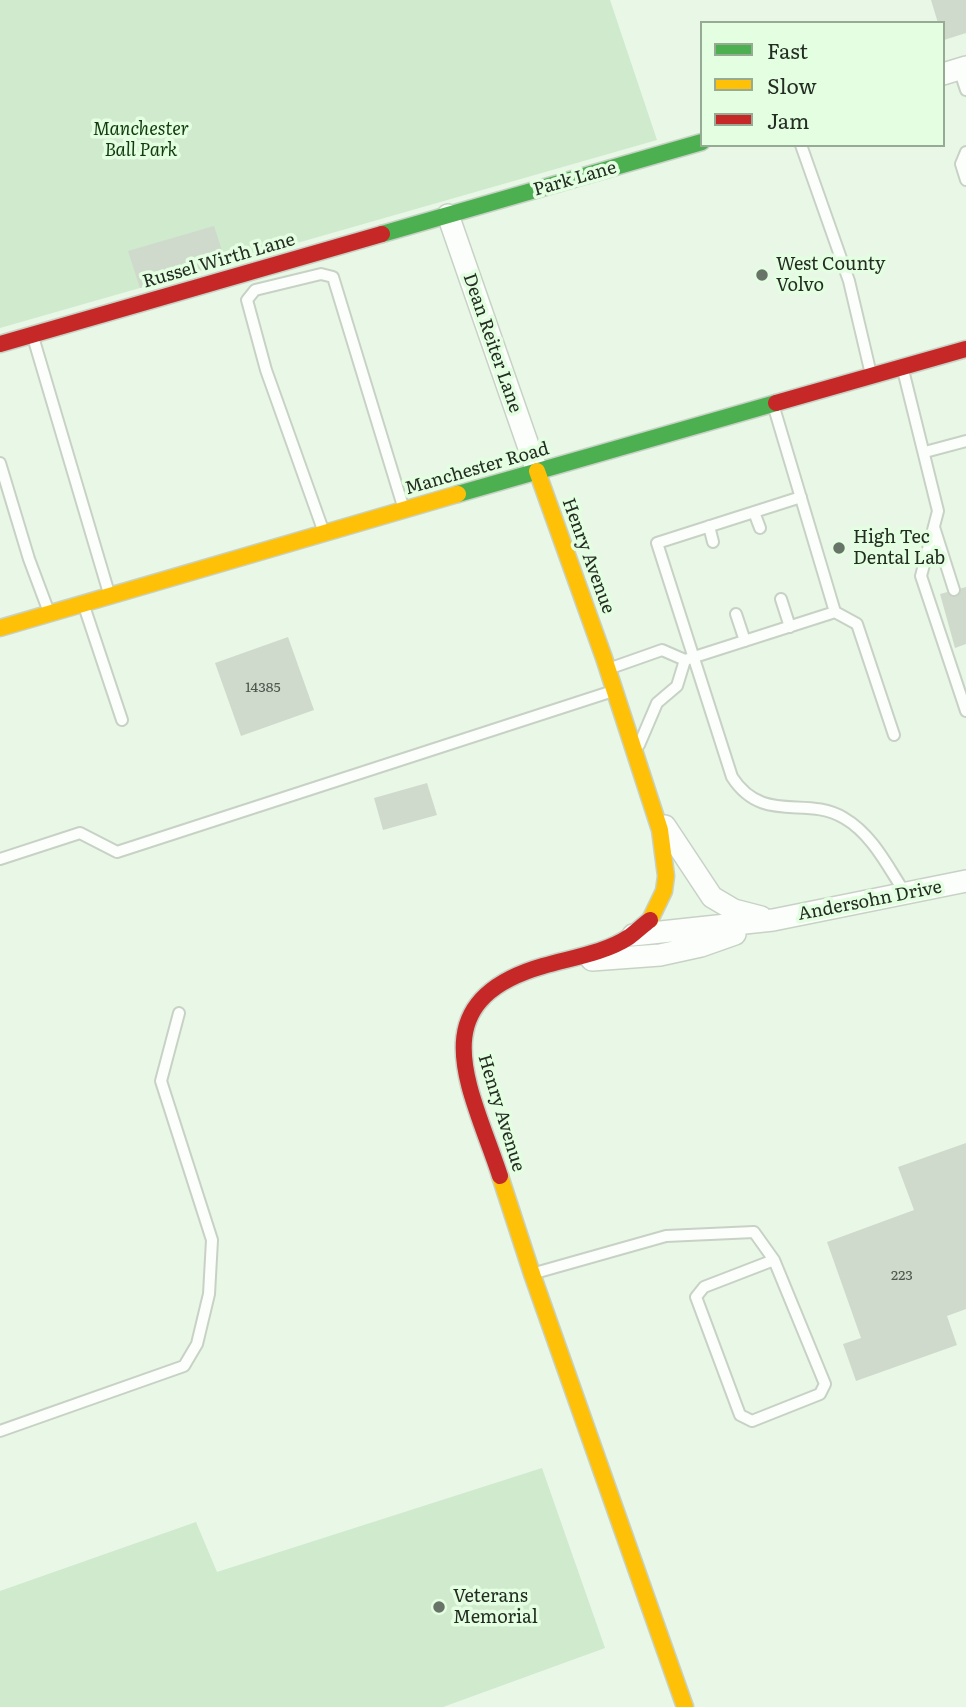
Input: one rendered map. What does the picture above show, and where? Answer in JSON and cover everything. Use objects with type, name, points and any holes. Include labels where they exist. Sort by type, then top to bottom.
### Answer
[{"type":"main road","name":"Park Lane","points":[[448,215],[700,143]]},
{"type":"main road","name":"Russel Wirth Lane","points":[[0,344],[448,215]]},
{"type":"main road","name":"Manchester Road","points":[[0,628],[966,349]]},
{"type":"main road","name":"Henry Avenue","points":[[537,471],[636,753],[663,848],[664,891],[651,919],[632,935],[607,947],[551,963],[507,980],[490,990],[469,1016],[463,1033],[465,1070],[532,1274],[685,1707]]},
{"type":"street","name":"Dean Reiter Lane","points":[[448,215],[537,471]]},
{"type":"street","name":"Andersohn Drive","points":[[652,807],[712,897],[734,910],[773,920]]},
{"type":"street","name":"Andersohn Drive","points":[[632,935],[773,920],[966,881]]},
{"type":"street","name":"Andersohn Drive","points":[[551,963],[660,955],[701,946],[773,920]]},
{"type":"lane","points":[[956,70],[966,90]]},
{"type":"lane","points":[[802,147],[849,281],[872,376]]},
{"type":"lane","points":[[966,152],[961,164],[966,180]]},
{"type":"lane","points":[[324,533],[266,370],[247,300],[255,290],[321,274],[333,278],[404,510]]},
{"type":"lane","points":[[32,334],[110,596]]},
{"type":"lane","points":[[903,369],[938,511],[920,576],[966,711]]},
{"type":"lane","points":[[773,405],[835,612],[857,624],[894,735]]},
{"type":"lane","points":[[925,452],[966,441]]},
{"type":"lane","points":[[0,463],[29,559],[49,613]]},
{"type":"lane","points":[[801,497],[657,542],[689,659],[732,777],[741,792],[757,801],[782,808],[826,810],[843,817],[862,830],[905,893]]},
{"type":"lane","points":[[754,512],[760,528]]},
{"type":"lane","points":[[709,526],[713,542]]},
{"type":"lane","points":[[934,527],[954,590]]},
{"type":"lane","points":[[781,600],[790,626]]},
{"type":"lane","points":[[83,603],[122,720]]},
{"type":"lane","points":[[608,669],[662,650],[689,659],[835,612]]},
{"type":"lane","points":[[736,614],[745,641]]},
{"type":"lane","points":[[636,753],[657,703],[677,686],[689,659]]},
{"type":"lane","points":[[957,684],[966,672]]},
{"type":"lane","points":[[0,859],[80,833],[117,852],[615,690]]},
{"type":"lane","points":[[0,1430],[184,1366],[197,1344],[209,1293],[212,1240],[160,1081],[178,1013]]},
{"type":"lane","points":[[532,1274],[666,1236],[754,1232],[774,1259],[825,1384],[820,1394],[752,1420],[740,1415],[696,1297],[704,1287],[774,1259]]},
{"type":"green space","name":"Manchester Ball Park","points":[[0,0],[610,0],[657,140],[0,328]]},
{"type":"green space","points":[[542,1468],[605,1648],[443,1707],[0,1707],[0,1591],[196,1522],[217,1572]]},
{"type":"building","points":[[931,0],[966,0],[966,33],[945,40],[945,21],[937,21]]},
{"type":"building","points":[[214,226],[226,263],[140,288],[128,251]]},
{"type":"building","points":[[966,587],[966,644],[955,648],[940,594]]},
{"type":"building","points":[[288,637],[314,710],[241,736],[215,663]]},
{"type":"building","points":[[427,783],[437,815],[383,830],[374,798]]},
{"type":"building","points":[[966,1143],[966,1309],[947,1316],[957,1345],[856,1381],[843,1344],[861,1338],[827,1242],[914,1210],[898,1167]]},
{"type":"traffic: fast","points":[[382,234],[700,143]]},
{"type":"traffic: fast","points":[[458,494],[776,403]]},
{"type":"traffic: slow","points":[[537,471],[604,658],[660,830],[666,876],[664,891],[650,920]]},
{"type":"traffic: slow","points":[[0,628],[458,494]]},
{"type":"traffic: slow","points":[[500,1176],[685,1707]]},
{"type":"traffic: jam","points":[[0,344],[382,234]]},
{"type":"traffic: jam","points":[[776,403],[966,349]]},
{"type":"traffic: jam","points":[[500,1176],[477,1111],[468,1080],[464,1052],[467,1025],[479,1002],[504,982],[543,966],[620,943],[650,920]]},
{"type":"place","name":"West County Volvo","points":[[762,275]]},
{"type":"place","name":"High Tec Dental Lab","points":[[839,548]]},
{"type":"place","name":"Veterans Memorial","points":[[439,1607]]}]
